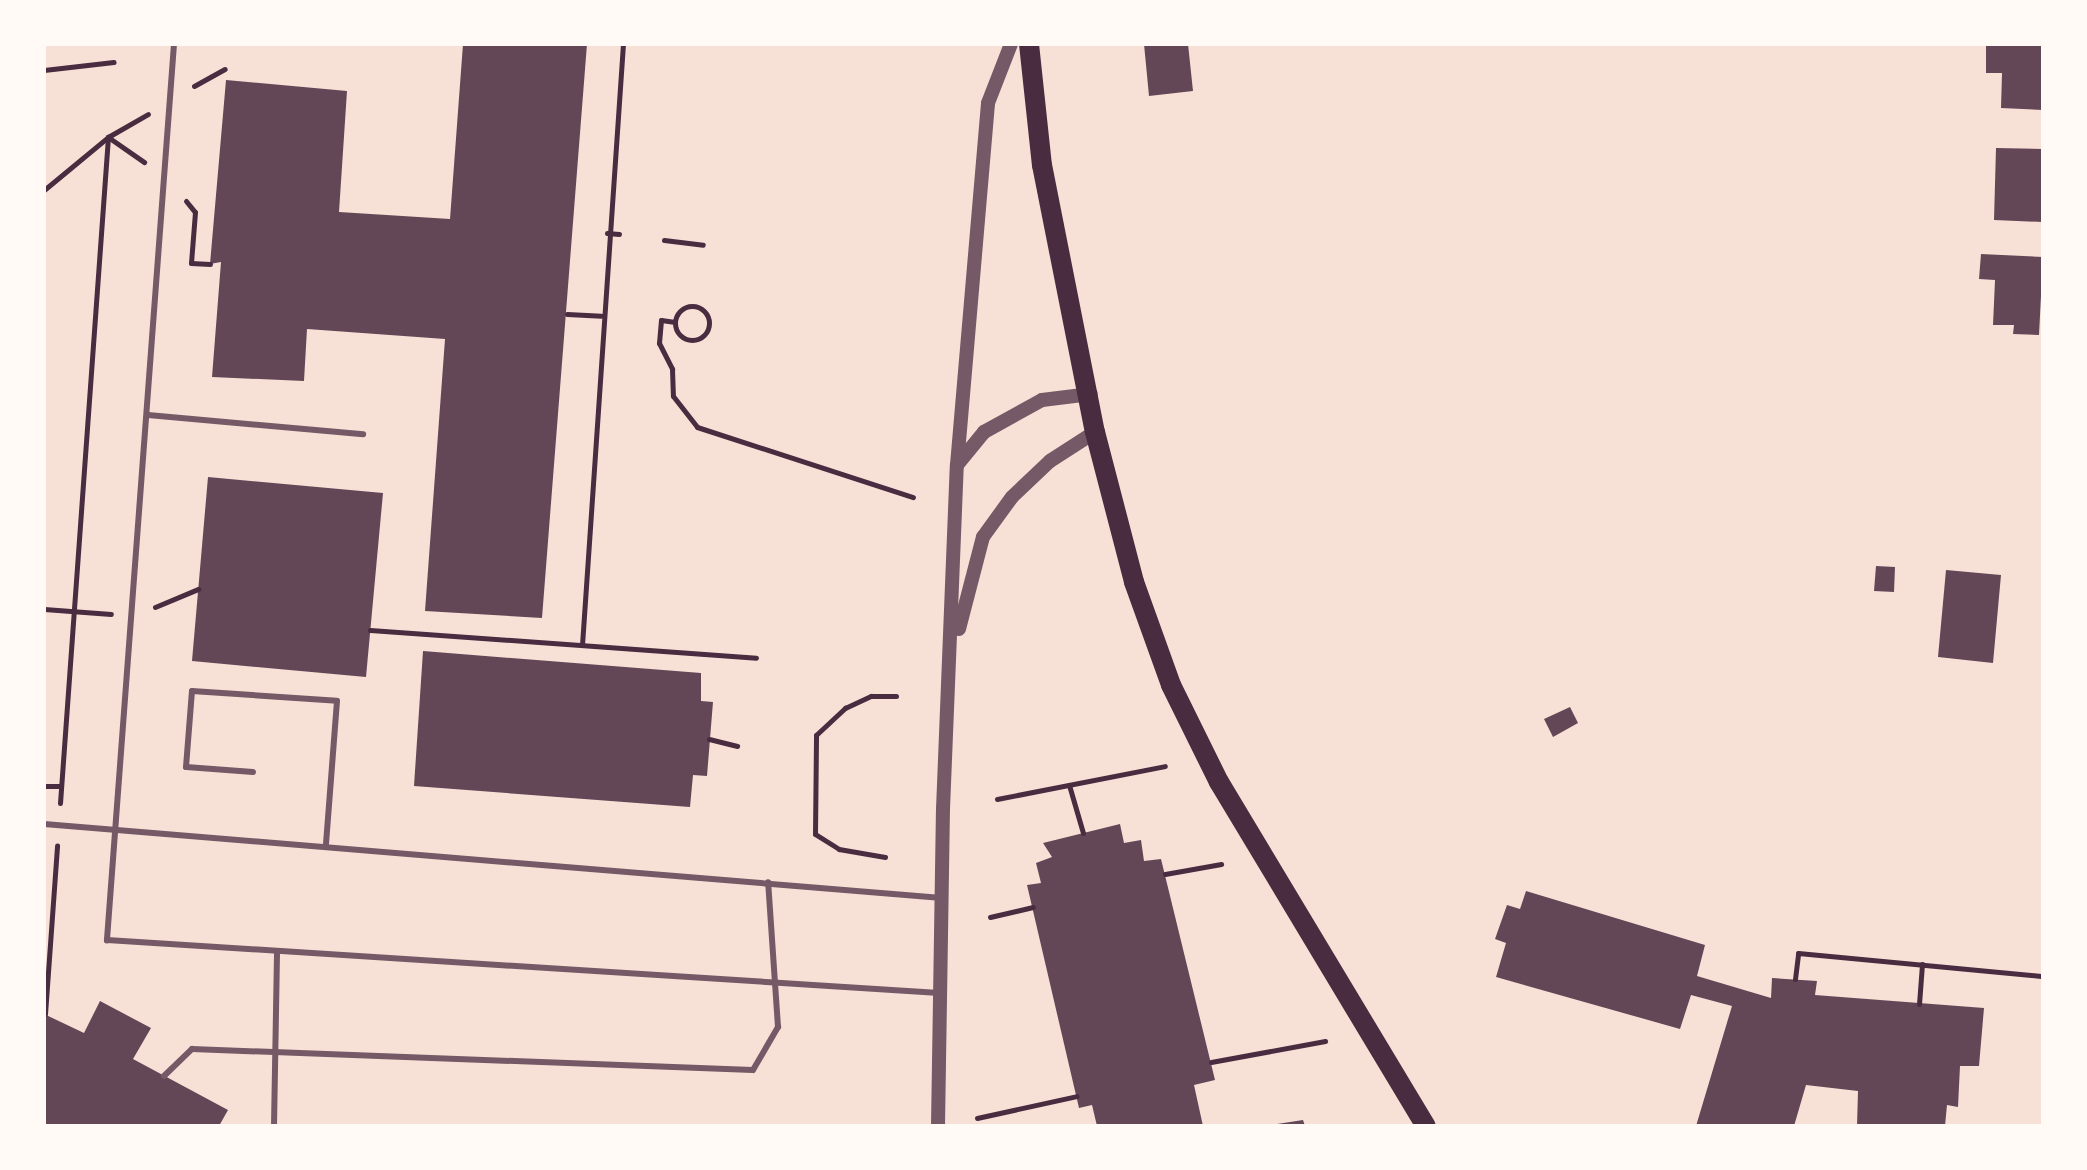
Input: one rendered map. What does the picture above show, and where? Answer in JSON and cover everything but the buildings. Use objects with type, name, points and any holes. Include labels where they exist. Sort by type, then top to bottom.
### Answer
[{"type":"main road","points":[[1029,44],[1042,165],[1091,394],[1095,432],[1134,582],[1171,685],[1219,782],[1426,1126]]},
{"type":"street","points":[[938,1126],[942,898],[953,652],[957,465],[988,103],[1011,44]]},
{"type":"street","points":[[957,465],[984,432],[1042,400],[1091,394]]},
{"type":"street","points":[[953,652],[983,537],[1012,497],[1050,461],[1095,432]]},
{"type":"lane","points":[[174,44],[107,940],[940,993]]},
{"type":"lane","points":[[148,415],[363,434]]},
{"type":"lane","points":[[253,772],[186,767],[192,691],[337,701],[326,844]]},
{"type":"lane","points":[[44,824],[114,826],[942,898]]},
{"type":"lane","points":[[164,1076],[192,1049],[753,1070],[778,1027],[771,982],[768,882]]},
{"type":"lane","points":[[274,1126],[277,951]]},
{"type":"path","points":[[582,645],[601,316],[623,44]]},
{"type":"path","points":[[44,70],[114,62]]},
{"type":"path","points":[[45,1014],[108,137]]},
{"type":"path","points":[[607,233],[619,234]]},
{"type":"path","points":[[664,240],[703,245]]},
{"type":"path","points":[[675,322],[684,307],[696,306],[706,311],[709,327],[703,336],[687,340],[675,322],[661,320],[659,343],[672,369],[673,396],[697,427],[913,497]]},
{"type":"path","points":[[567,314],[601,316]]},
{"type":"path","points":[[370,630],[756,658]]},
{"type":"path","points":[[885,857],[839,849],[815,834],[816,735],[845,708],[871,696],[896,696]]},
{"type":"path","points":[[709,739],[737,746]]},
{"type":"path","points":[[997,799],[1165,766]]},
{"type":"path","points":[[1069,785],[1083,833]]},
{"type":"path","points":[[44,786],[61,786]]},
{"type":"path","points":[[1165,874],[1221,864]]},
{"type":"path","points":[[990,917],[1033,907]]},
{"type":"path","points":[[1795,979],[1798,953],[2041,976]]},
{"type":"path","points":[[1919,1004],[1922,964]]},
{"type":"path","points":[[1211,1062],[1325,1041]]},
{"type":"path","points":[[977,1118],[1077,1096]]}]
